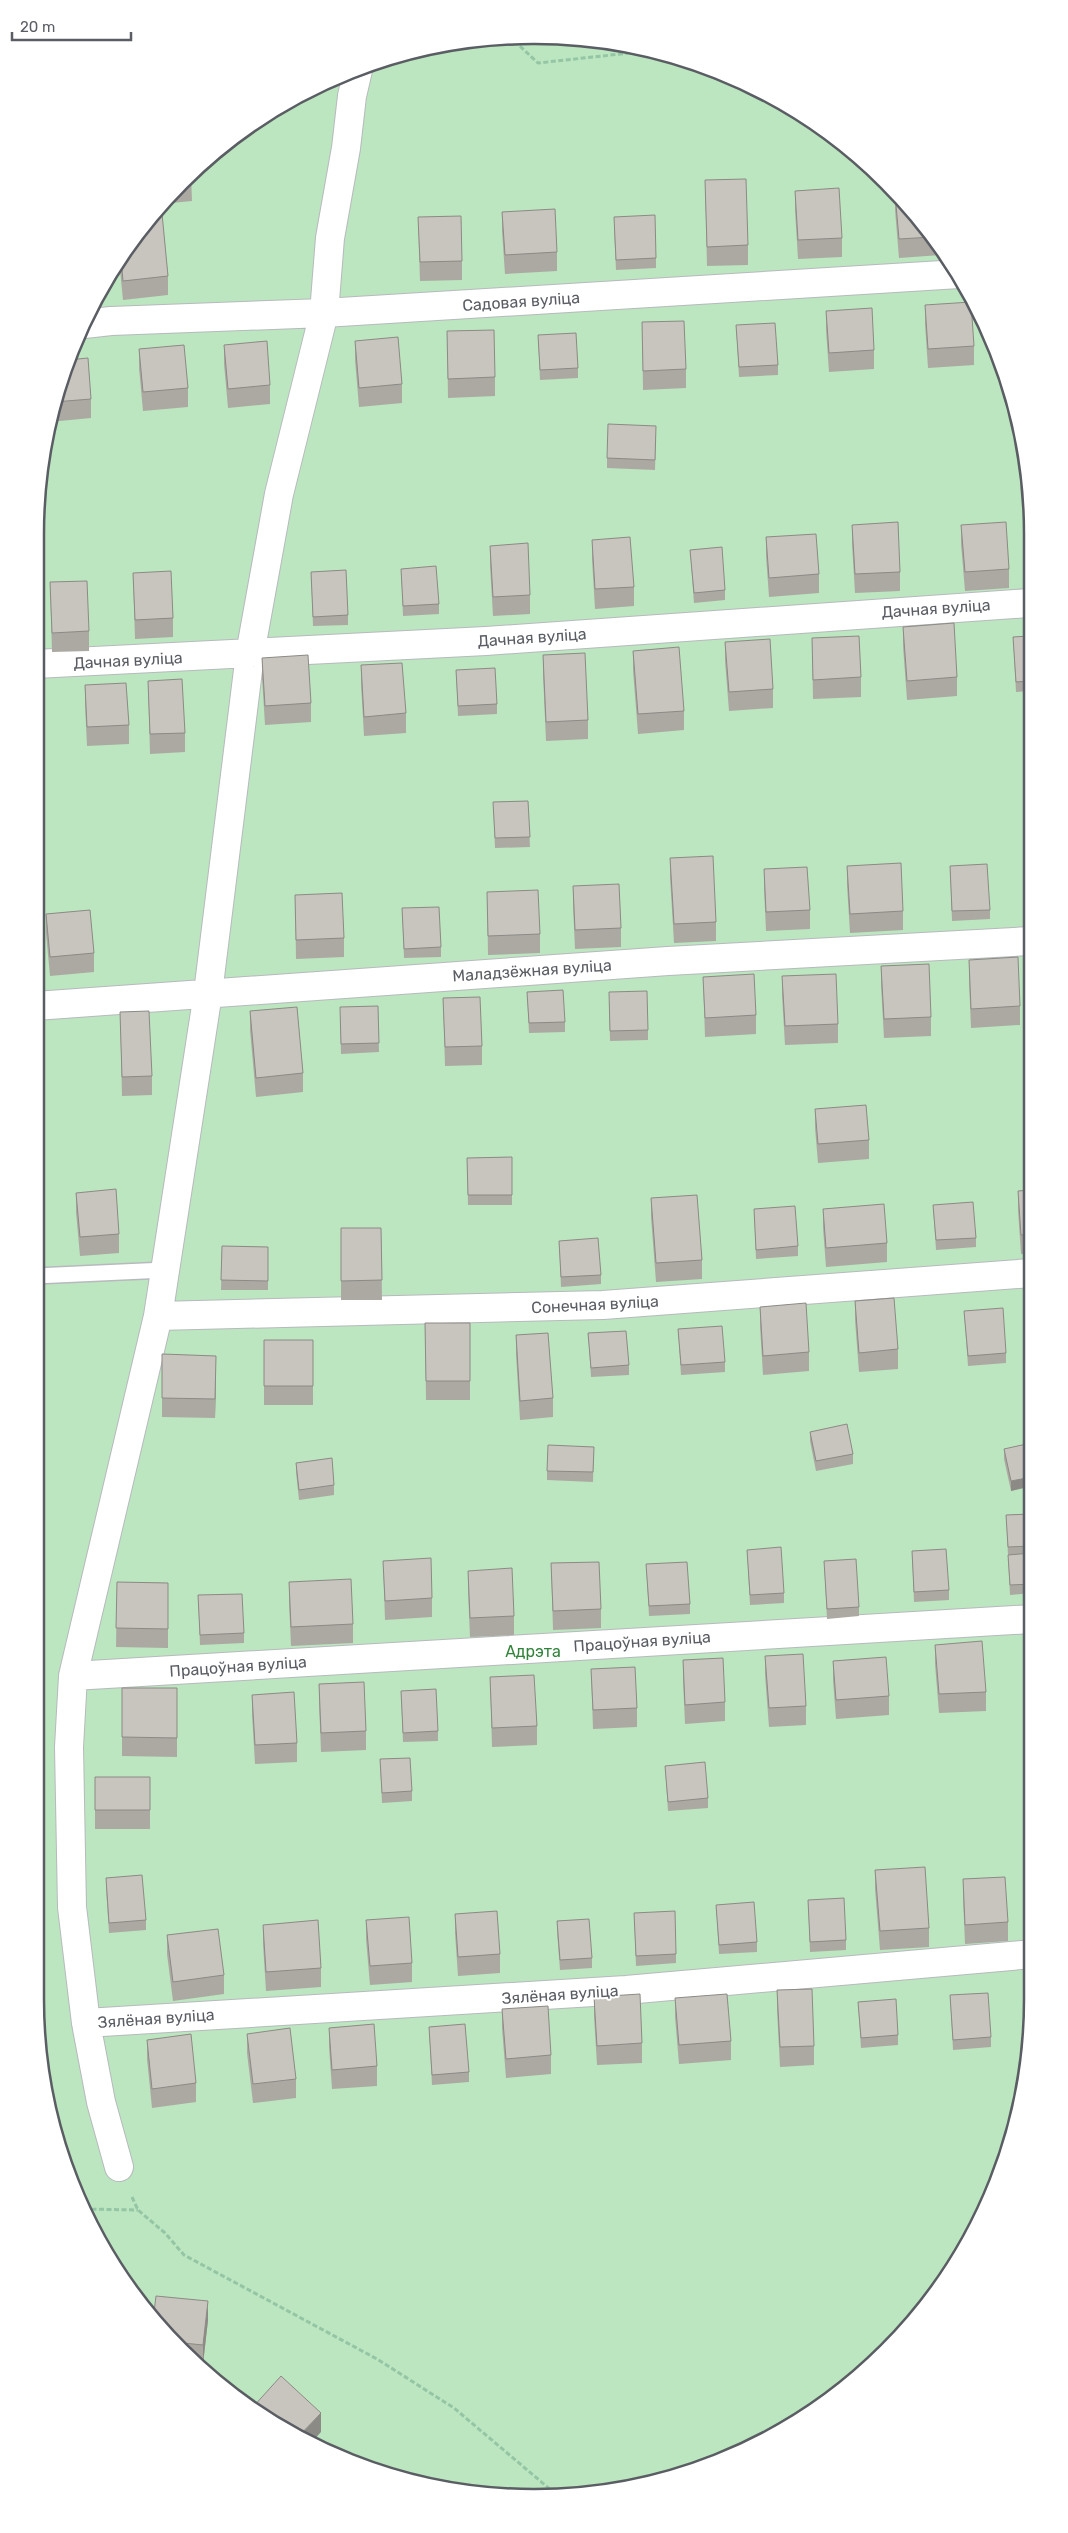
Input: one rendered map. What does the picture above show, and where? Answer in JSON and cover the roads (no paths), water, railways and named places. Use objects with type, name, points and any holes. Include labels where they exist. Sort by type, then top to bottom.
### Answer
[{"type":"street","points":[[119,2167],[101,2102],[86,2023],[72,1907],[69,1747],[73,1676],[158,1316],[208,994],[250,654],[279,494],[324,313],[330,238],[356,77]]},
{"type":"street","name":"Садовая вуліца","points":[[91,323],[324,313],[950,275]]},
{"type":"street","name":"Дачная вуліца","points":[[44,664],[250,654],[1024,603]]},
{"type":"street","name":"Маладзёжная вуліца","points":[[44,1005],[668,961],[1024,941]]},
{"type":"street","name":"Сонечная вуліца","points":[[158,1316],[603,1305],[1024,1274]]},
{"type":"street","name":"Працоўная вуліца","points":[[73,1676],[1024,1619]]},
{"type":"street","name":"Зялёная вуліца","points":[[86,2023],[626,1990],[1024,1955]]},
{"type":"lane","points":[[44,1276],[165,1270]]},
{"type":"park label","name":"Адрэта","points":[[533,1651]]}]
